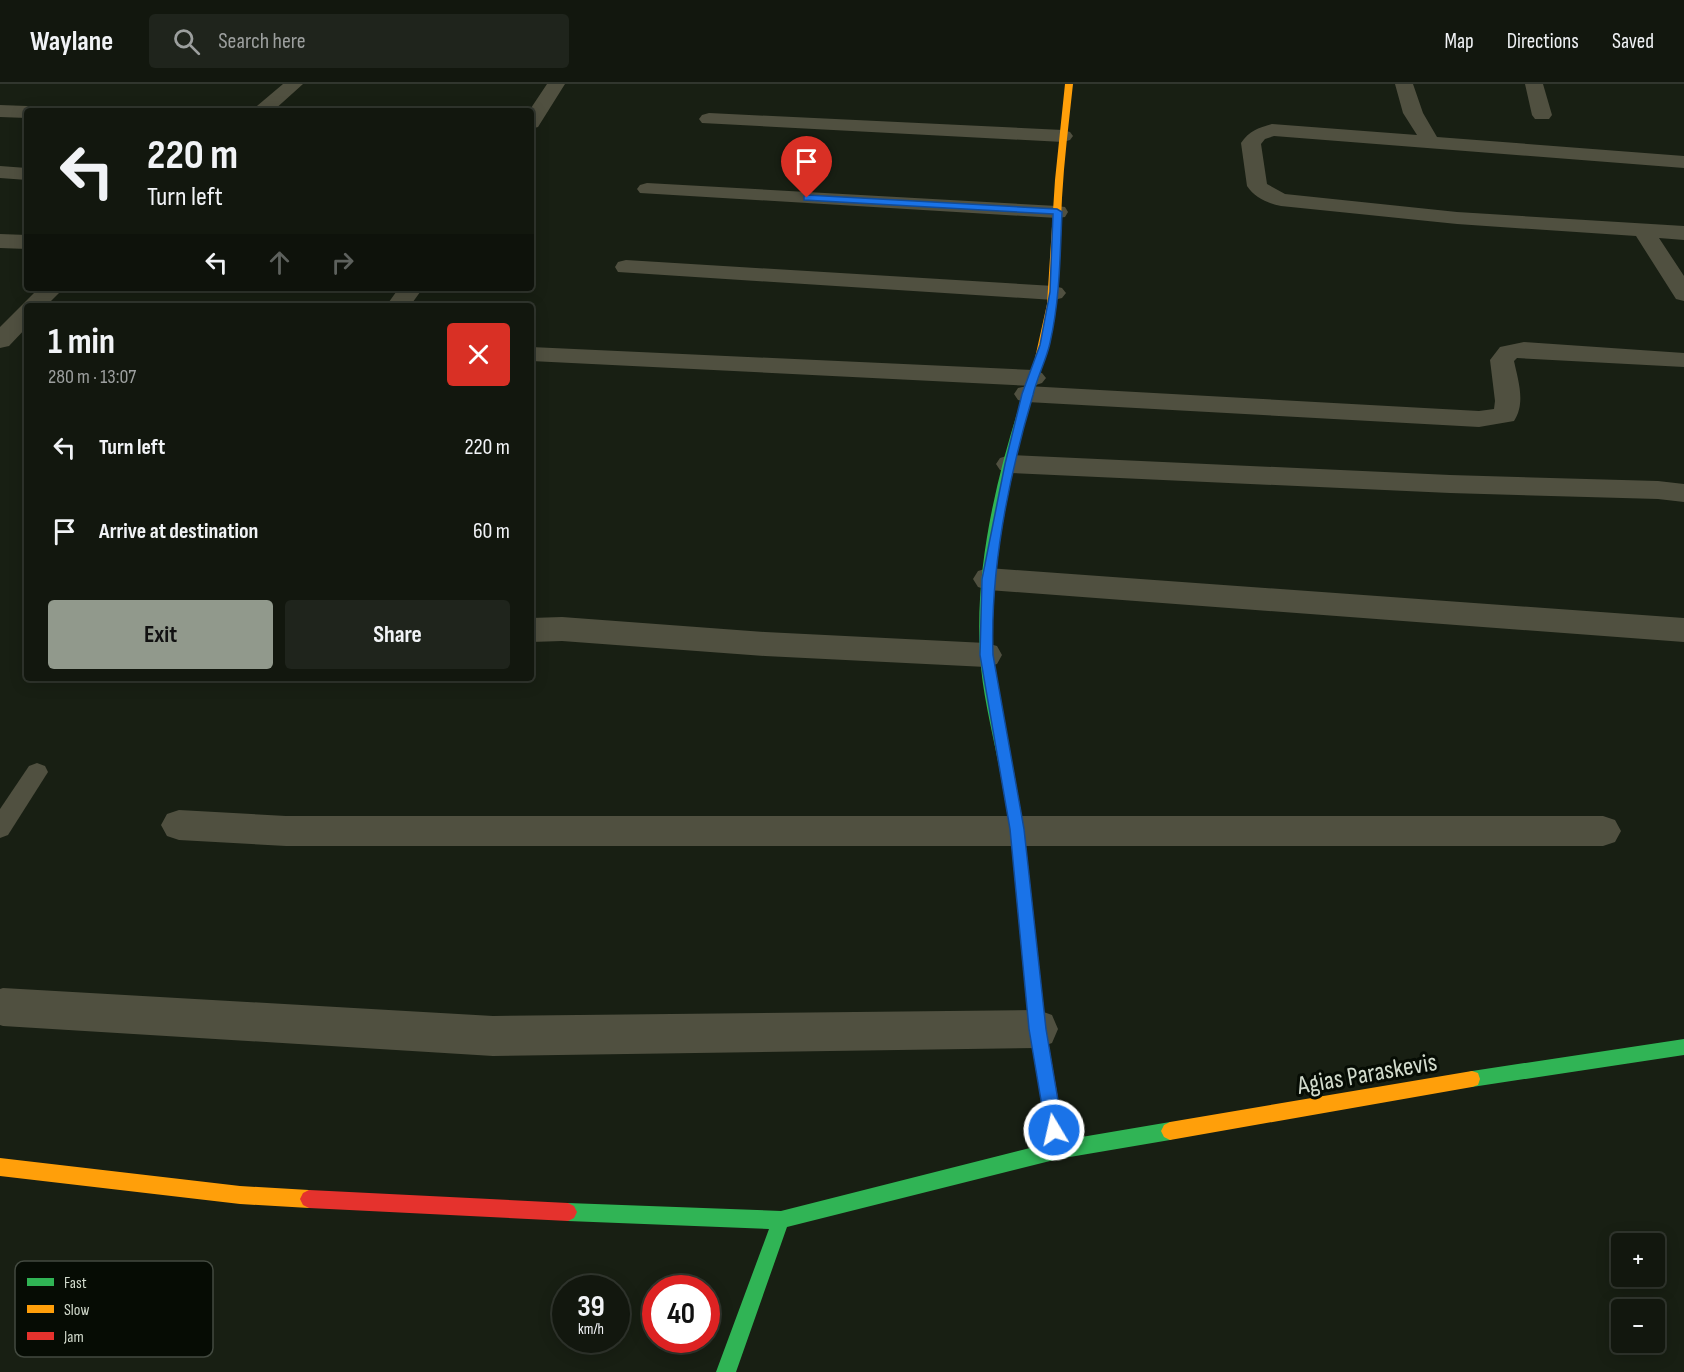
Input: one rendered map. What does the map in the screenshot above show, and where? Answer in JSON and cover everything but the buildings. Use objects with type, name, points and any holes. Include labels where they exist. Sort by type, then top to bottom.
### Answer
[{"type":"street","points":[[265,108],[294,84]]},
{"type":"street","points":[[534,118],[556,84]]},
{"type":"street","points":[[1058,1150],[1038,1029],[1017,829],[986,655],[988,579],[1010,464],[1030,386],[1045,345],[1054,292],[1057,212],[1069,84]]},
{"type":"street","points":[[1404,84],[1413,113],[1431,143]]},
{"type":"street","points":[[1534,84],[1542,115]]},
{"type":"street","points":[[0,111],[24,112]]},
{"type":"street","points":[[710,119],[1063,136]]},
{"type":"street","points":[[1684,162],[1272,130],[1258,135],[1251,143],[1257,186],[1266,194],[1281,200],[1457,218],[1684,233]]},
{"type":"street","points":[[0,172],[24,174]]},
{"type":"street","points":[[647,189],[1057,212]]},
{"type":"street","points":[[1643,230],[1684,294]]},
{"type":"street","points":[[0,241],[24,242]]},
{"type":"street","points":[[626,267],[1054,292]]},
{"type":"street","points":[[36,303],[49,291]]},
{"type":"street","points":[[0,341],[24,316]]},
{"type":"street","points":[[534,354],[1030,386],[1479,420],[1504,415],[1508,401],[1502,360],[1509,352],[1524,349],[1684,360]]},
{"type":"street","points":[[1010,464],[1450,484],[1658,490],[1684,493]]},
{"type":"street","points":[[988,579],[1684,630]]},
{"type":"street","points":[[534,630],[562,629],[765,644],[986,655]]},
{"type":"street","points":[[179,825],[286,831],[1017,829],[1603,831]]},
{"type":"street","points":[[3,1008],[493,1036],[1038,1029]]},
{"type":"street","name":"Agias Paraskevis","points":[[0,1167],[240,1195],[396,1205],[781,1220],[1058,1150],[1545,1067],[1684,1047]]},
{"type":"street","points":[[726,1372],[781,1220]]},
{"type":"lane","points":[[0,828],[37,772]]},
{"type":"traffic: fast","points":[[1007,772],[987,668],[985,619],[993,543],[1008,465],[1040,358]]},
{"type":"traffic: fast","points":[[1472,1079],[1684,1047]]},
{"type":"traffic: fast","points":[[568,1212],[781,1220],[1058,1150],[1170,1131]]},
{"type":"traffic: fast","points":[[726,1372],[781,1220]]},
{"type":"traffic: slow","points":[[1040,358],[1052,304],[1059,180],[1069,84]]},
{"type":"traffic: slow","points":[[1170,1131],[1472,1079]]},
{"type":"traffic: slow","points":[[0,1167],[240,1195],[309,1199]]},
{"type":"traffic: jam","points":[[1007,772],[1017,829],[1038,1029],[1058,1150]]},
{"type":"traffic: jam","points":[[309,1199],[568,1212]]},
{"type":"route","points":[[807,198],[1057,212],[1054,292],[1045,345],[1028,394],[1010,464],[988,579],[985,628],[986,655],[1017,829],[1038,1029],[1054,1130]]}]
